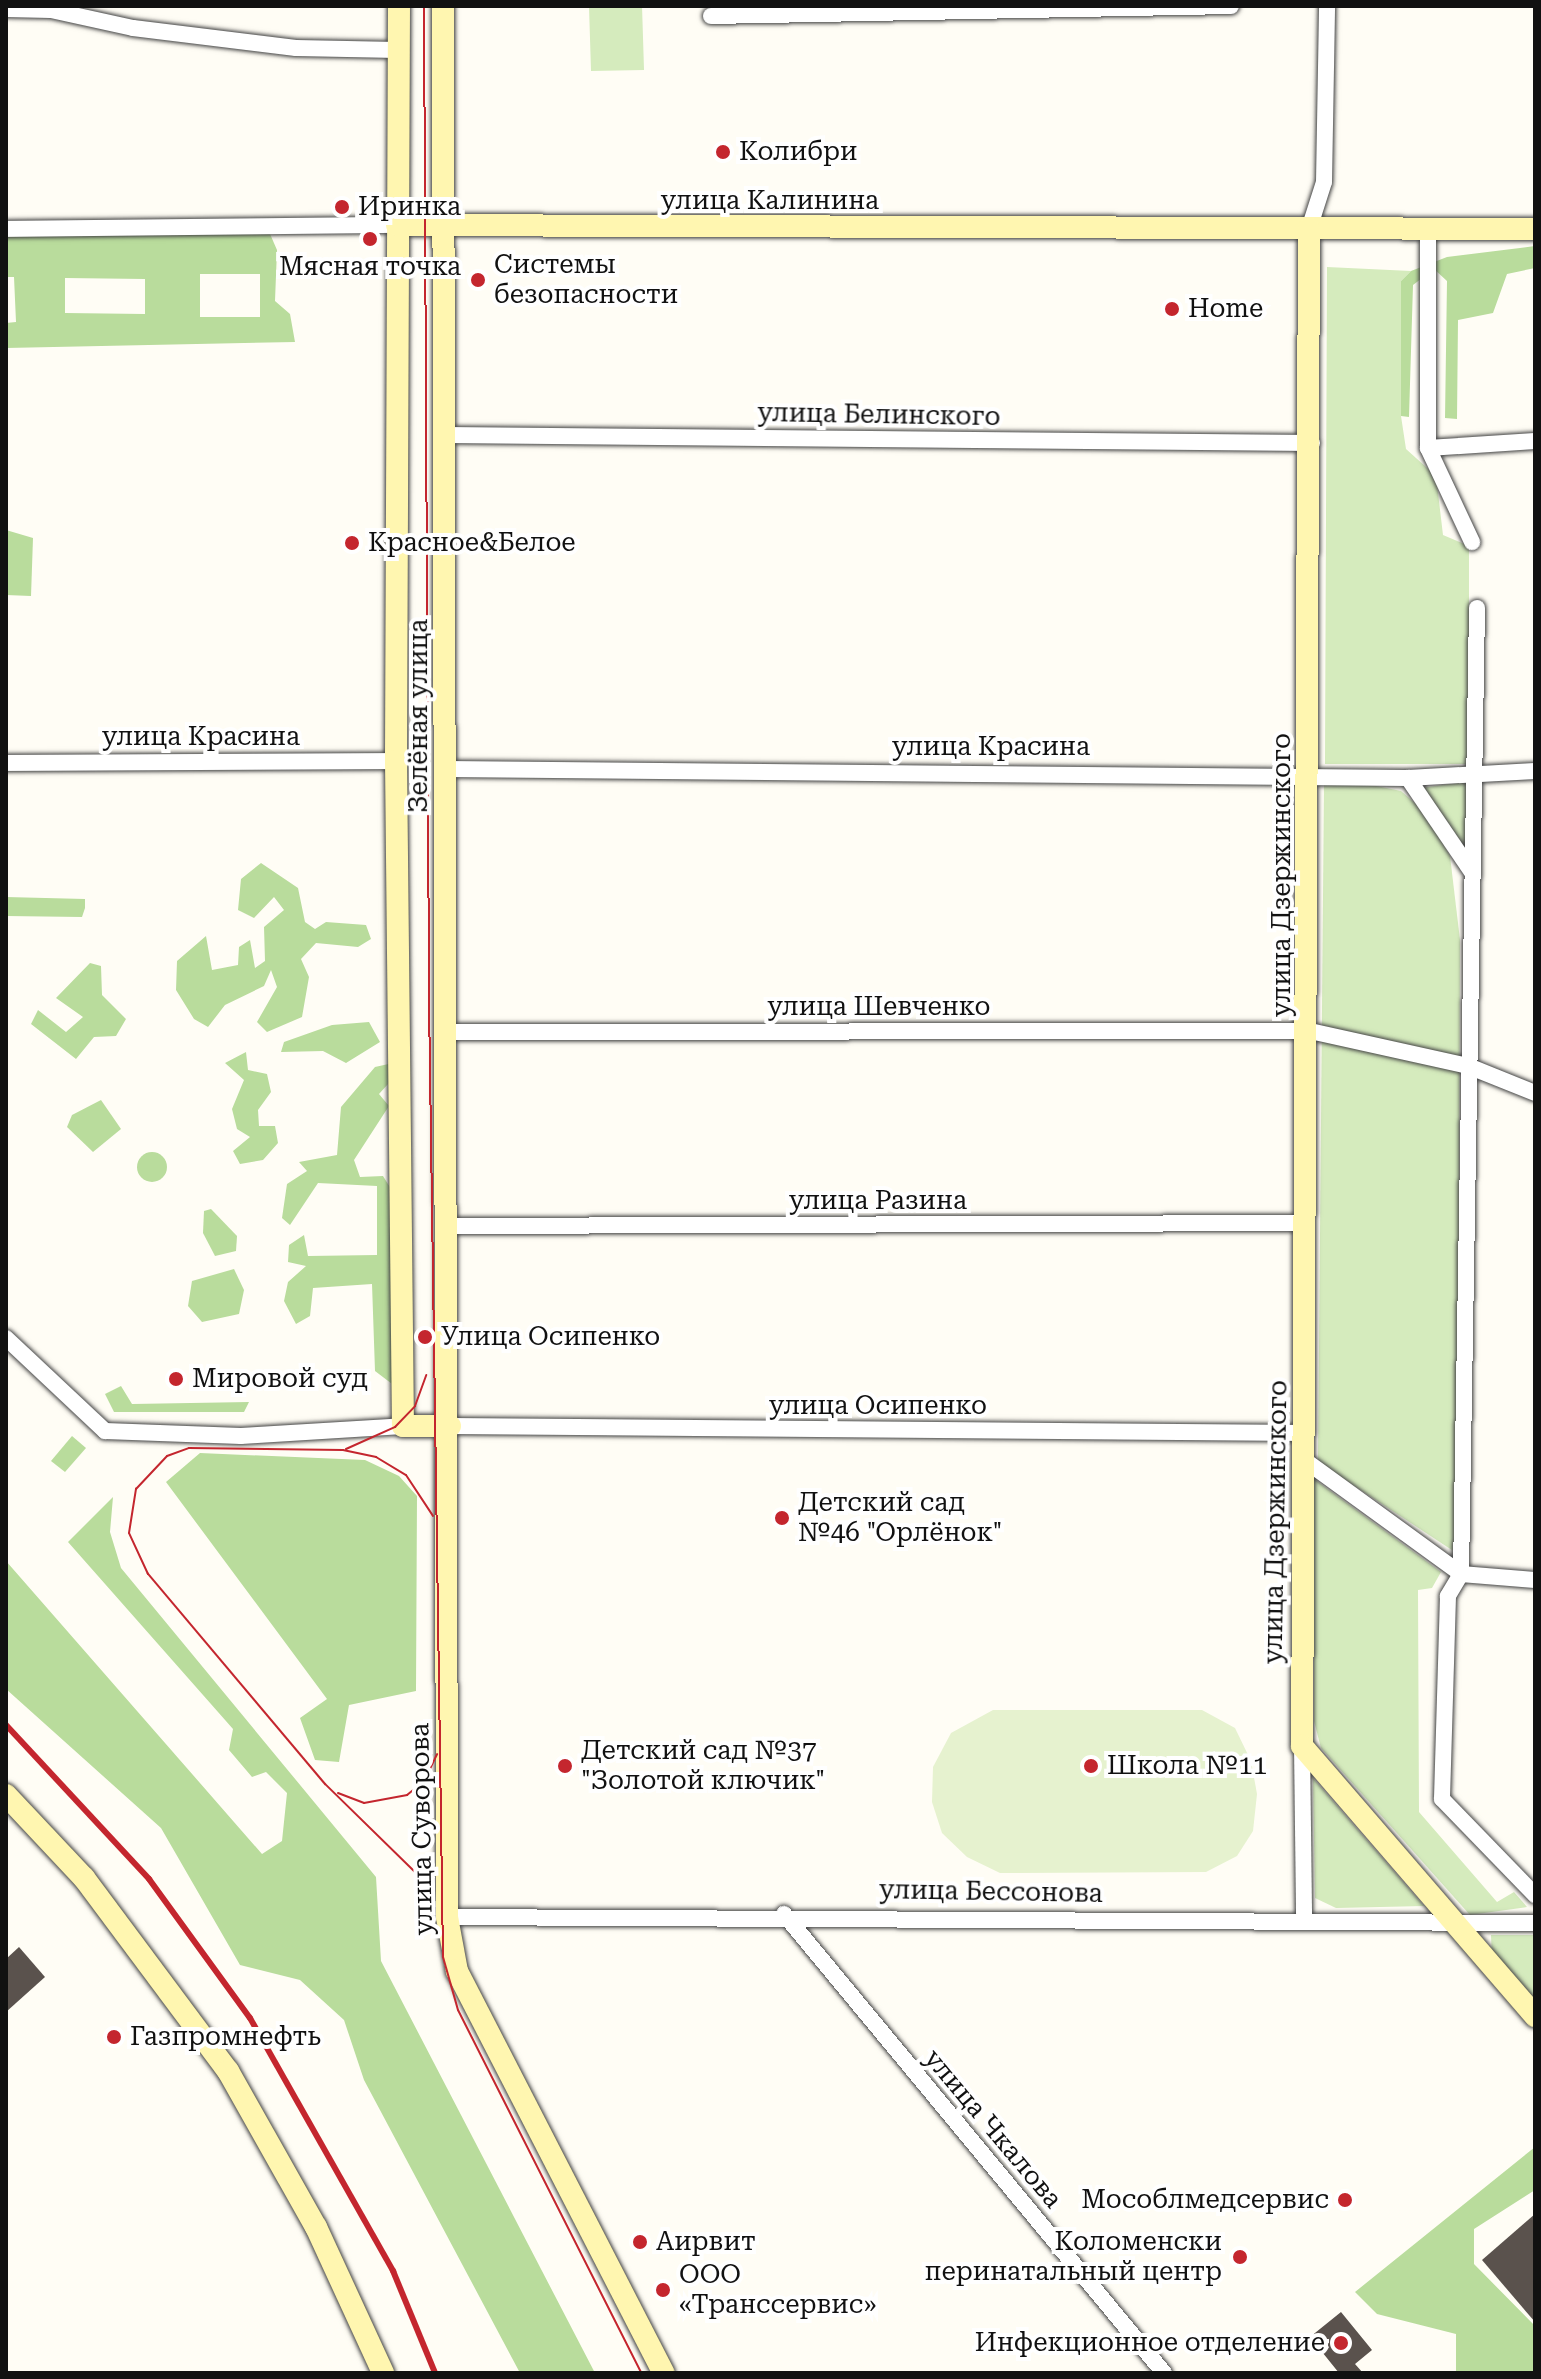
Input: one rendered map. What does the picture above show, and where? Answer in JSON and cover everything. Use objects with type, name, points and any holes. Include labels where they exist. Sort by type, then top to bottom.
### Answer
[{"type":"street","name":"Зелёная улица","points":[[399,6],[396,761],[403,1426]]},
{"type":"street","name":"Зелёная улица","points":[[443,6],[450,1426]]},
{"type":"street","points":[[711,16],[1231,6]]},
{"type":"street","name":"улица Дзержинского","points":[[1304,1919],[1303,1459],[1306,1433],[1310,1031],[1312,443],[1309,229],[1324,182],[1327,6]]},
{"type":"street","points":[[6,9],[51,10],[133,28],[296,48],[398,50]]},
{"type":"street","name":"улица Калинина","points":[[6,229],[397,225],[1535,229]]},
{"type":"street","points":[[1428,229],[1428,448],[1472,542]]},
{"type":"street","name":"улица Белинского","points":[[446,435],[1312,443]]},
{"type":"street","points":[[1428,448],[1463,442],[1535,441]]},
{"type":"street","points":[[1477,608],[1461,1574],[1448,1596],[1442,1799],[1535,1895]]},
{"type":"street","name":"улица Красина","points":[[6,763],[396,761]]},
{"type":"street","name":"улица Красина","points":[[447,769],[1311,772],[1408,778],[1472,771],[1535,771]]},
{"type":"street","points":[[1408,778],[1473,873]]},
{"type":"street","name":"улица Шевченко","points":[[448,1032],[1310,1031],[1468,1066],[1535,1093]]},
{"type":"street","name":"улица Разина","points":[[449,1226],[1307,1223]]},
{"type":"street","points":[[6,1338],[105,1431],[241,1436],[450,1426]]},
{"type":"street","name":"улица Осипенко","points":[[450,1426],[1306,1433]]},
{"type":"street","name":"улица Суворова","points":[[450,1426],[447,1917],[457,1971],[664,2373]]},
{"type":"street","points":[[1303,1459],[1461,1574],[1535,1580]]},
{"type":"street","points":[[1302,1746],[1535,2016]]},
{"type":"street","points":[[6,1795],[103,1902],[228,2071],[316,2227],[383,2373]]},
{"type":"street","name":"улица Бессонова","points":[[447,1917],[784,1914],[1304,1919],[1454,1925],[1535,1923]]},
{"type":"street","name":"улица Чкалова","points":[[784,1914],[1164,2373]]},
{"type":"green space","points":[[589,6],[642,6],[644,70],[591,71]]},
{"type":"green space","points":[[267,227],[277,250],[275,301],[290,314],[295,342],[6,348],[6,323],[16,322],[14,277],[6,277],[6,234]],"holes":[[[200,274],[260,274],[260,317],[200,317]],[[65,278],[145,279],[145,314],[65,313]]]},
{"type":"green space","points":[[1535,246],[1535,268],[1507,274],[1493,313],[1458,320],[1457,419],[1445,418],[1447,281],[1434,269],[1413,285],[1409,417],[1401,416],[1401,281],[1411,271],[1447,257]]},
{"type":"green space","points":[[1327,267],[1411,271],[1401,281],[1401,416],[1406,449],[1436,476],[1443,535],[1469,546],[1469,764],[1325,764]]},
{"type":"green space","points":[[6,530],[33,538],[31,596],[6,595]]},
{"type":"green space","points":[[1471,781],[1470,856],[1421,788]]},
{"type":"green space","points":[[1362,783],[1401,791],[1425,812],[1450,856],[1460,940],[1458,1554],[1318,1462],[1324,785]]},
{"type":"green space","points":[[261,863],[298,888],[305,922],[315,929],[326,922],[366,925],[371,939],[358,947],[316,943],[301,959],[309,977],[302,1017],[267,1032],[257,1022],[277,987],[271,970],[264,986],[225,1005],[208,1027],[194,1019],[176,990],[177,961],[206,936],[212,970],[238,965],[239,947],[250,940],[255,968],[265,961],[264,927],[284,910],[274,897],[254,918],[238,910],[241,879]]},
{"type":"green space","points":[[6,897],[85,899],[85,908],[82,917],[6,916]]},
{"type":"green space","points":[[90,963],[101,966],[102,995],[126,1019],[116,1036],[94,1037],[76,1059],[31,1024],[38,1010],[66,1032],[83,1017],[56,998]]},
{"type":"green space","points":[[369,1022],[380,1042],[346,1063],[323,1051],[281,1052],[284,1042],[332,1025]]},
{"type":"green space","points":[[246,1052],[248,1070],[267,1074],[271,1092],[258,1110],[259,1126],[275,1126],[278,1143],[263,1160],[240,1164],[233,1151],[250,1137],[237,1129],[232,1109],[244,1080],[225,1063]]},
{"type":"green space","points":[[393,1063],[398,1073],[379,1094],[389,1106],[354,1160],[360,1177],[383,1176],[396,1197],[400,1390],[375,1371],[372,1284],[313,1288],[310,1316],[296,1324],[284,1301],[288,1282],[306,1266],[288,1262],[289,1245],[304,1235],[308,1256],[377,1255],[377,1186],[318,1183],[290,1225],[282,1218],[287,1184],[307,1171],[299,1162],[337,1155],[341,1107],[375,1067]]},
{"type":"green space","points":[[101,1100],[121,1129],[93,1152],[67,1127],[72,1115]]},
{"type":"green space","points":[[152,1152],[163,1156],[167,1167],[163,1178],[152,1182],[141,1178],[137,1167],[141,1156]]},
{"type":"green space","points":[[211,1209],[237,1236],[236,1251],[215,1256],[203,1233],[204,1211]]},
{"type":"green space","points":[[234,1269],[244,1290],[239,1314],[202,1322],[188,1306],[192,1281]]},
{"type":"green space","points":[[121,1386],[132,1404],[249,1402],[244,1412],[114,1412],[105,1394]]},
{"type":"green space","points":[[72,1436],[86,1448],[65,1472],[51,1461]]},
{"type":"green space","points":[[200,1453],[365,1460],[399,1476],[417,1496],[416,1691],[349,1705],[339,1762],[315,1760],[300,1718],[327,1699],[166,1482]]},
{"type":"green space","points":[[1314,1479],[1441,1572],[1432,1588],[1418,1590],[1419,1812],[1497,1902],[1514,1892],[1527,1907],[1470,1915],[1321,1748],[1314,1721]]},
{"type":"green space","points":[[113,1497],[110,1532],[121,1568],[376,1877],[381,1961],[595,2373],[520,2373],[364,2080],[344,2020],[300,1980],[240,1965],[161,1828],[6,1689],[6,1561],[262,1854],[282,1841],[287,1793],[266,1772],[252,1777],[229,1750],[233,1729],[68,1542]]},
{"type":"green space","points":[[993,1710],[1202,1710],[1235,1728],[1251,1761],[1257,1794],[1253,1831],[1237,1856],[1206,1872],[1000,1873],[967,1857],[942,1833],[932,1802],[933,1767],[951,1733]]},
{"type":"green space","points":[[1313,1778],[1424,1906],[1336,1908],[1315,1898]]},
{"type":"green space","points":[[1491,1935],[1535,1935],[1535,2005],[1492,1958]]},
{"type":"green space","points":[[1535,2147],[1535,2190],[1474,2229],[1474,2264],[1535,2326],[1535,2373],[1456,2373],[1456,2334],[1377,2314],[1355,2292]]},
{"type":"building","points":[[19,1947],[45,1977],[6,2012],[6,1959]]},
{"type":"building","points":[[1535,2214],[1535,2322],[1482,2260]]},
{"type":"building","name":"Инфекционное отделение","points":[[1341,2312],[1372,2350],[1355,2364],[1363,2373],[1339,2373],[1310,2337]]},
{"type":"tram line","points":[[424,6],[429,1002],[443,1957],[458,2010],[641,2373]]},
{"type":"tram line","points":[[346,1449],[395,1427],[415,1406],[426,1375]]},
{"type":"tram line","points":[[432,1912],[415,1872],[325,1784],[148,1574],[129,1533],[136,1489],[167,1456],[189,1448],[343,1450],[376,1457],[406,1475],[433,1516]]},
{"type":"tram line","points":[[338,1793],[364,1803],[407,1795],[424,1781],[437,1754]]},
{"type":"railway","points":[[6,1725],[149,1879],[250,2018],[393,2271],[435,2373]]},
{"type":"place","name":"Колибри","points":[[723,152]]},
{"type":"place","name":"Иринка","points":[[342,207]]},
{"type":"place","name":"Мясная точка","points":[[370,239]]},
{"type":"place","name":"Системы безопасности","points":[[478,280]]},
{"type":"place","name":"Home","points":[[1172,309]]},
{"type":"place","name":"Красное&Белое","points":[[352,543]]},
{"type":"place","name":"Улица Осипенко","points":[[425,1337]]},
{"type":"place","name":"Мировой суд","points":[[176,1379]]},
{"type":"place","name":"Детский сад №46 \"Орлёнок\"","points":[[782,1518]]},
{"type":"place","name":"Детский сад №37 \"Золотой ключик\"","points":[[565,1766]]},
{"type":"place","name":"Школа №11","points":[[1091,1766]]},
{"type":"place","name":"Газпромнефть","points":[[114,2037]]},
{"type":"place","name":"Мособлмедсервис","points":[[1345,2200]]},
{"type":"place","name":"Аирвит","points":[[640,2242]]},
{"type":"place","name":"Коломенски перинатальный центр","points":[[1240,2257]]},
{"type":"place","name":"ООО «Транссервис»","points":[[663,2290]]},
{"type":"place","name":"Инфекционное отделение","points":[[1341,2343]]}]
